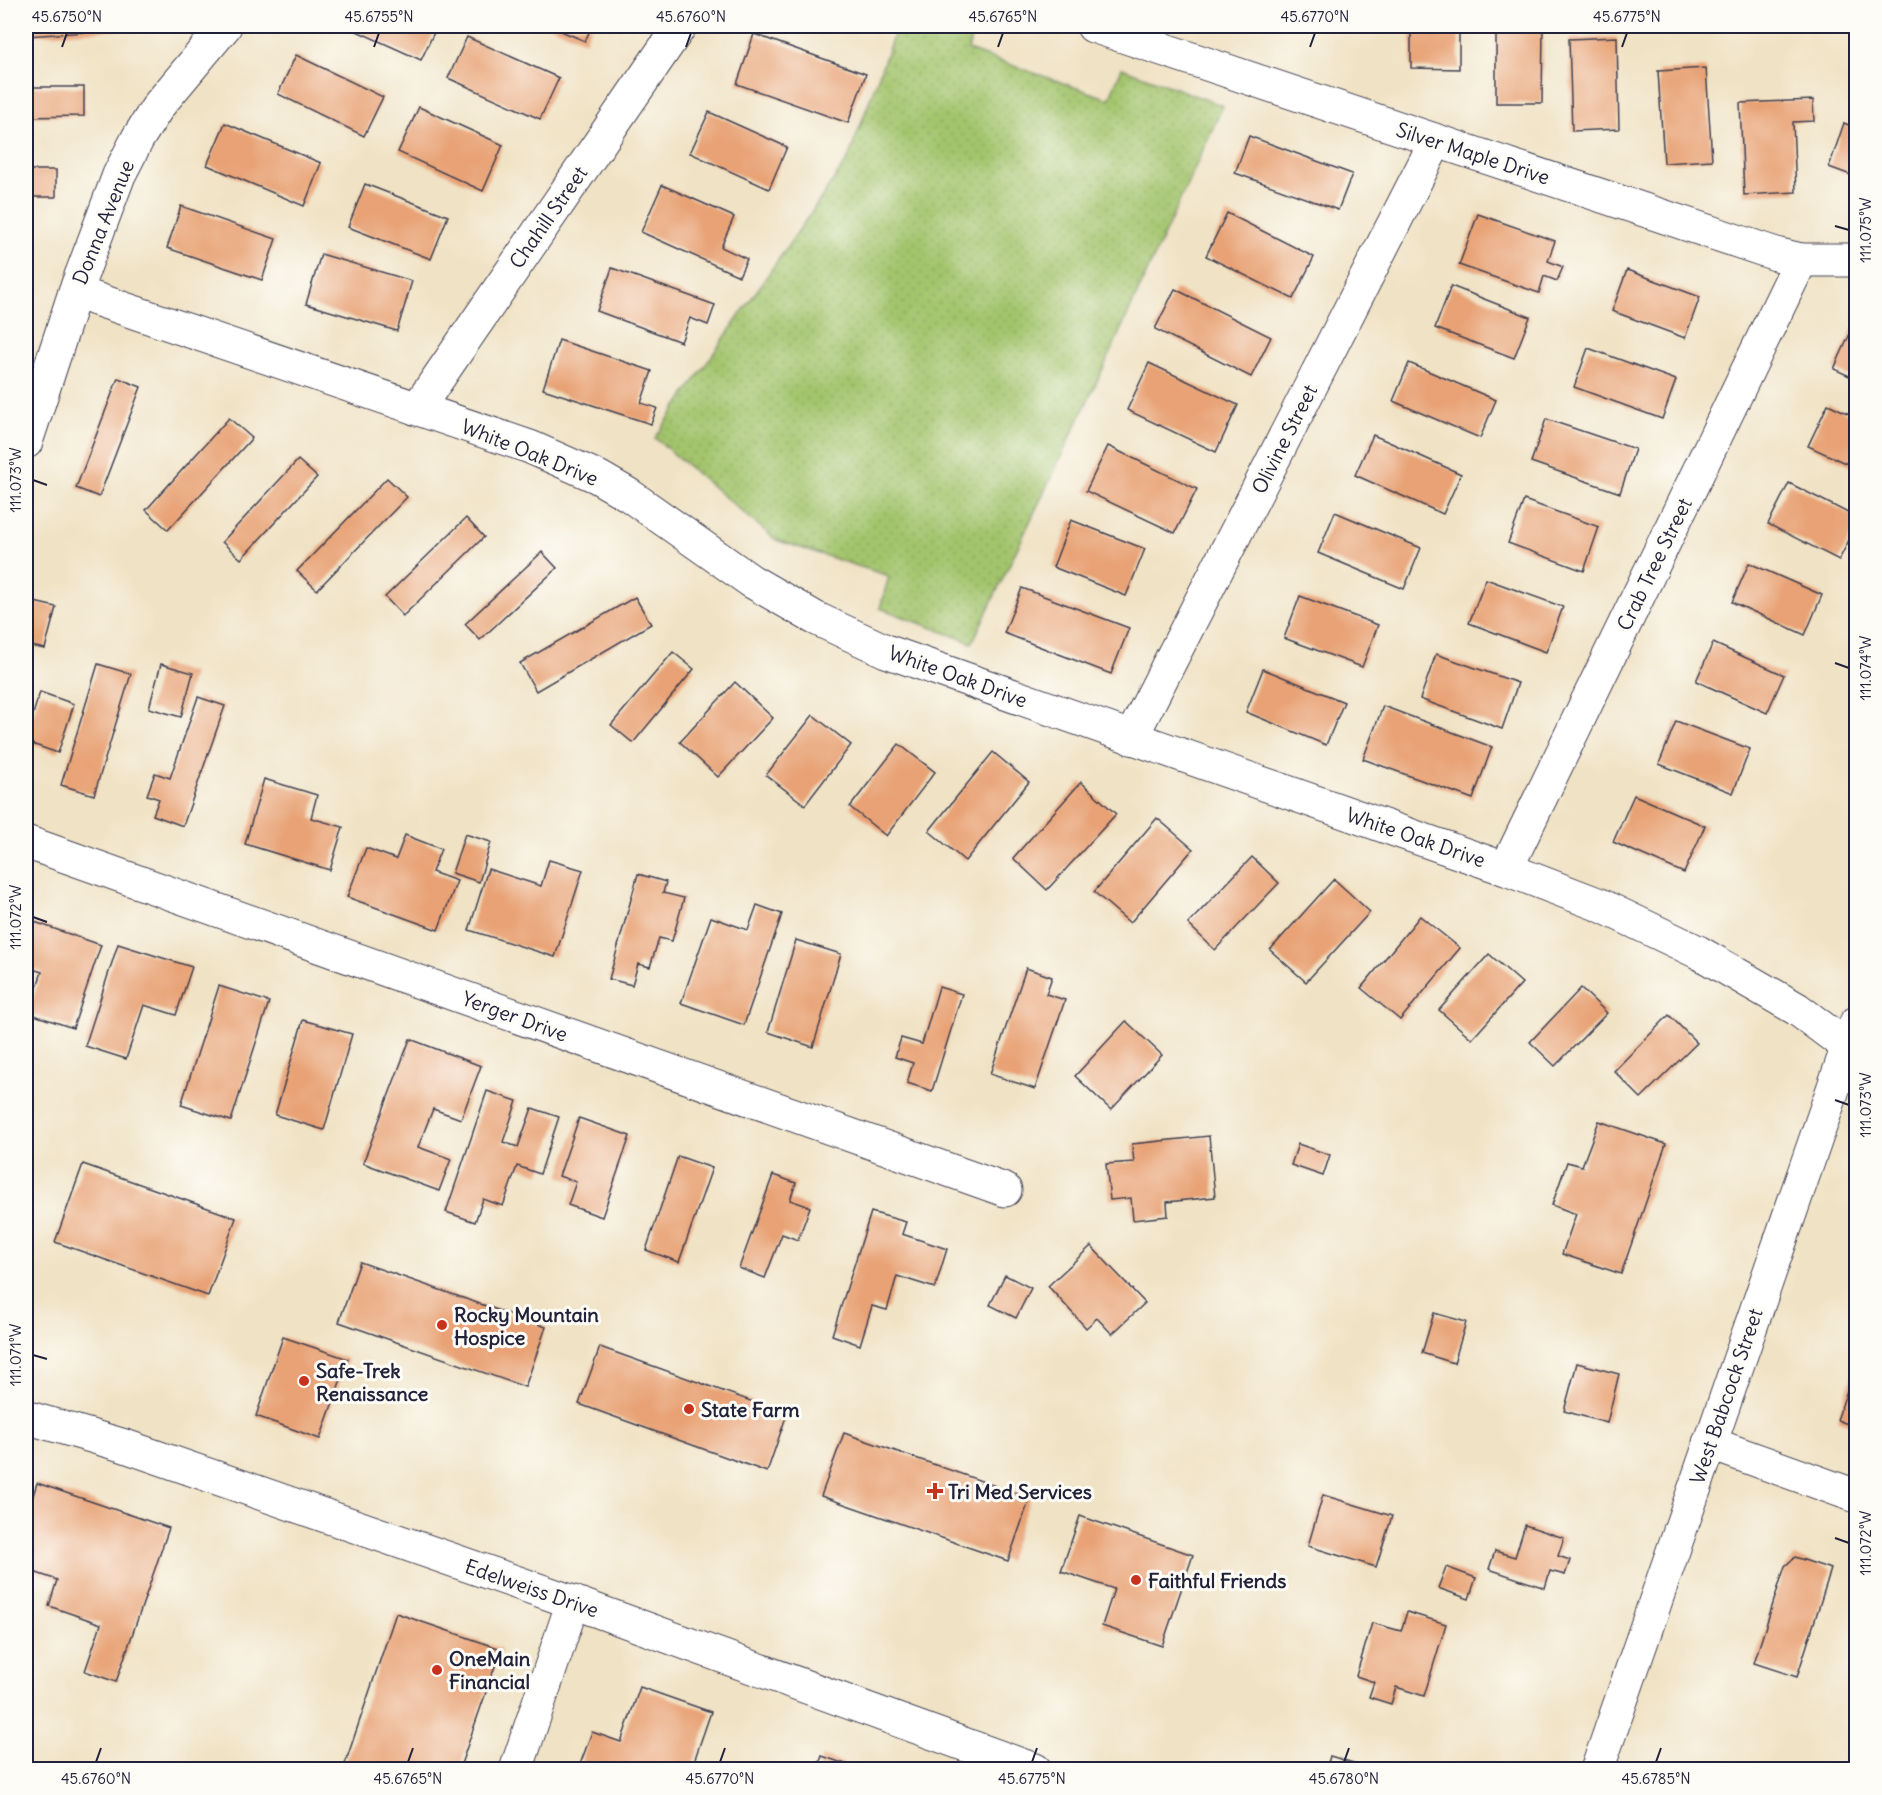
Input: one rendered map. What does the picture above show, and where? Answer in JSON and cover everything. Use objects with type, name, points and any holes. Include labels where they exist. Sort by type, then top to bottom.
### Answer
[{"type":"street","name":"Donna Avenue","points":[[26,442],[75,292],[119,175],[138,138],[159,105],[225,26]]},
{"type":"street","name":"Chahill Street","points":[[417,409],[680,26]]},
{"type":"street","name":"Silver Maple Drive","points":[[1093,26],[1776,254],[1801,260],[1857,260]]},
{"type":"street","name":"Olivine Street","points":[[1131,738],[1436,141]]},
{"type":"street","name":"Crab Tree Street","points":[[1506,868],[1801,260]]},
{"type":"street","name":"White Oak Drive","points":[[75,292],[530,447],[598,477],[629,495],[751,581],[815,618],[886,651],[1506,868],[1600,905],[1698,952],[1797,1009],[1852,1035]]},
{"type":"street","name":"Yerger Drive","points":[[26,842],[1005,1190]]},
{"type":"street","name":"West Babcock Street","points":[[1597,1770],[1852,1035]]},
{"type":"street","name":"Edelweiss Drive","points":[[26,1417],[125,1446],[573,1602],[1035,1770]]},
{"type":"street","points":[[1709,1443],[1857,1496]]},
{"type":"street","points":[[516,1770],[573,1602]]},
{"type":"green space","points":[[897,26],[974,26],[968,50],[1109,99],[1122,68],[1223,106],[1101,373],[972,643],[880,608],[889,576],[776,540],[655,438],[848,159]]},
{"type":"building","points":[[26,26],[132,26],[132,29],[26,36]]},
{"type":"building","points":[[354,26],[437,26],[421,60],[352,29]]},
{"type":"building","points":[[549,26],[592,26],[585,41]]},
{"type":"building","points":[[1411,26],[1459,26],[1459,69],[1411,68]]},
{"type":"building","points":[[1496,26],[1543,26],[1542,103],[1496,103]]},
{"type":"building","points":[[754,34],[866,74],[848,123],[737,84]]},
{"type":"building","points":[[467,37],[559,78],[540,119],[448,78]]},
{"type":"building","points":[[1617,37],[1619,129],[1572,131],[1569,39]]},
{"type":"building","points":[[296,55],[383,97],[364,136],[278,94]]},
{"type":"building","points":[[1706,68],[1712,160],[1664,163],[1658,71]]},
{"type":"building","points":[[26,87],[84,87],[84,116],[26,117]]},
{"type":"building","points":[[1813,100],[1814,121],[1793,122],[1796,192],[1744,195],[1740,103]]},
{"type":"building","points":[[419,107],[503,145],[483,191],[398,152]]},
{"type":"building","points":[[709,112],[787,147],[769,189],[690,153]]},
{"type":"building","points":[[225,123],[321,163],[304,206],[207,165]]},
{"type":"building","points":[[1844,123],[1856,128],[1856,177],[1829,167]]},
{"type":"building","points":[[1249,136],[1352,174],[1338,210],[1235,173]]},
{"type":"building","points":[[26,170],[56,170],[56,197],[26,197]]},
{"type":"building","points":[[365,184],[448,216],[431,259],[348,227]]},
{"type":"building","points":[[662,185],[734,217],[721,247],[747,259],[739,276],[641,232]]},
{"type":"building","points":[[181,206],[276,239],[262,280],[167,248]]},
{"type":"building","points":[[1227,213],[1314,257],[1293,299],[1206,256]]},
{"type":"building","points":[[1478,214],[1555,241],[1548,261],[1563,267],[1557,281],[1544,276],[1539,293],[1459,265]]},
{"type":"building","points":[[26,250],[32,250],[32,278],[26,278]]},
{"type":"building","points":[[321,254],[412,281],[397,331],[306,304]]},
{"type":"building","points":[[612,268],[715,305],[708,325],[690,318],[681,342],[597,311]]},
{"type":"building","points":[[1627,270],[1700,297],[1685,338],[1612,311]]},
{"type":"building","points":[[1451,286],[1530,317],[1514,358],[1435,328]]},
{"type":"building","points":[[1175,289],[1271,337],[1251,377],[1155,329]]},
{"type":"building","points":[[1853,327],[1856,329],[1856,379],[1834,369]]},
{"type":"building","points":[[559,340],[652,371],[641,403],[657,408],[651,424],[543,389]]},
{"type":"building","points":[[1588,348],[1676,380],[1662,419],[1574,387]]},
{"type":"building","points":[[1149,363],[1238,405],[1216,452],[1127,410]]},
{"type":"building","points":[[1409,363],[1496,400],[1480,438],[1393,401]]},
{"type":"building","points":[[118,378],[141,387],[99,497],[76,488]]},
{"type":"building","points":[[1828,404],[1856,417],[1856,468],[1808,446]]},
{"type":"building","points":[[229,418],[252,438],[168,530],[146,510]]},
{"type":"building","points":[[1546,419],[1635,449],[1620,493],[1531,462]]},
{"type":"building","points":[[1373,435],[1461,474],[1443,514],[1355,475]]},
{"type":"building","points":[[1108,446],[1197,489],[1175,533],[1086,491]]},
{"type":"building","points":[[298,460],[317,477],[241,559],[222,542]]},
{"type":"building","points":[[387,478],[407,497],[317,590],[297,571]]},
{"type":"building","points":[[1789,483],[1856,517],[1856,526],[1839,560],[1768,524]]},
{"type":"building","points":[[1524,500],[1599,527],[1584,571],[1508,543]]},
{"type":"building","points":[[1335,512],[1421,548],[1404,589],[1318,553]]},
{"type":"building","points":[[466,518],[484,537],[403,616],[385,597]]},
{"type":"building","points":[[1071,520],[1145,549],[1126,596],[1053,567]]},
{"type":"building","points":[[542,552],[557,568],[480,640],[465,624]]},
{"type":"building","points":[[1749,563],[1822,595],[1805,635],[1732,602]]},
{"type":"building","points":[[1486,579],[1563,607],[1546,652],[1469,623]]},
{"type":"building","points":[[1022,588],[1129,628],[1111,674],[1004,633]]},
{"type":"building","points":[[1300,596],[1378,625],[1362,667],[1284,638]]},
{"type":"building","points":[[635,597],[651,624],[536,691],[520,663]]},
{"type":"building","points":[[26,600],[56,607],[45,649],[26,645]]},
{"type":"building","points":[[1713,643],[1784,675],[1767,713],[1696,681]]},
{"type":"building","points":[[673,652],[694,669],[633,743],[611,725]]},
{"type":"building","points":[[1436,654],[1518,683],[1502,729],[1420,699]]},
{"type":"building","points":[[98,664],[131,674],[94,795],[61,785]]},
{"type":"building","points":[[161,664],[193,673],[181,717],[149,708]]},
{"type":"building","points":[[1263,669],[1344,702],[1326,745],[1246,712]]},
{"type":"building","points":[[735,682],[773,718],[718,777],[680,742]]},
{"type":"building","points":[[40,692],[74,704],[58,753],[26,742]]},
{"type":"building","points":[[198,697],[225,706],[183,826],[153,815],[159,799],[147,795],[155,773],[170,778]]},
{"type":"building","points":[[1383,706],[1492,747],[1473,799],[1363,759]]},
{"type":"building","points":[[813,715],[851,745],[805,805],[766,775]]},
{"type":"building","points":[[1676,721],[1750,749],[1733,793],[1659,764]]},
{"type":"building","points":[[899,744],[935,772],[886,836],[850,807]]},
{"type":"building","points":[[993,752],[1029,782],[965,861],[929,831]]},
{"type":"building","points":[[264,779],[317,795],[311,818],[343,827],[330,870],[245,844]]},
{"type":"building","points":[[1081,782],[1116,814],[1047,890],[1013,858]]},
{"type":"building","points":[[1634,795],[1705,826],[1684,873],[1613,842]]},
{"type":"building","points":[[1157,818],[1193,849],[1130,923],[1094,892]]},
{"type":"building","points":[[465,834],[491,842],[479,882],[452,873]]},
{"type":"building","points":[[405,835],[441,849],[432,872],[457,881],[438,930],[347,897],[366,848],[396,859]]},
{"type":"building","points":[[1252,857],[1279,883],[1215,950],[1188,924]]},
{"type":"building","points":[[549,860],[583,870],[555,957],[469,930],[488,869],[541,886]]},
{"type":"building","points":[[638,874],[666,882],[663,893],[684,898],[672,941],[659,938],[650,967],[638,964],[632,985],[609,979]]},
{"type":"building","points":[[1334,879],[1370,912],[1306,982],[1270,950]]},
{"type":"building","points":[[757,905],[782,914],[744,1025],[681,1003],[711,917],[748,930]]},
{"type":"building","points":[[1420,916],[1460,948],[1400,1020],[1361,988]]},
{"type":"building","points":[[26,919],[101,945],[73,1028],[28,1013],[42,972],[26,967]]},
{"type":"building","points":[[796,940],[841,954],[813,1047],[768,1032]]},
{"type":"building","points":[[118,944],[192,967],[176,1015],[144,1005],[126,1059],[85,1046]]},
{"type":"building","points":[[1489,954],[1522,983],[1472,1039],[1439,1010]]},
{"type":"building","points":[[1026,968],[1052,977],[1046,994],[1065,1000],[1035,1089],[990,1074]]},
{"type":"building","points":[[219,986],[269,1002],[231,1121],[181,1105]]},
{"type":"building","points":[[939,987],[962,994],[932,1091],[907,1083],[913,1063],[895,1057],[901,1038],[922,1044]]},
{"type":"building","points":[[1581,988],[1607,1013],[1555,1066],[1530,1042]]},
{"type":"building","points":[[1669,1015],[1697,1043],[1641,1098],[1614,1071]]},
{"type":"building","points":[[303,1020],[352,1034],[324,1130],[275,1115]]},
{"type":"building","points":[[1126,1021],[1162,1055],[1111,1110],[1075,1076]]},
{"type":"building","points":[[410,1039],[481,1066],[461,1119],[433,1109],[418,1147],[451,1159],[439,1191],[363,1163]]},
{"type":"building","points":[[487,1091],[517,1101],[503,1142],[518,1147],[532,1108],[559,1117],[540,1174],[517,1166],[503,1206],[483,1199],[475,1222],[446,1212]]},
{"type":"building","points":[[579,1118],[630,1136],[602,1217],[568,1205],[576,1182],[559,1176]]},
{"type":"building","points":[[1599,1121],[1666,1144],[1621,1274],[1562,1254],[1576,1214],[1552,1205],[1567,1162],[1582,1166]]},
{"type":"building","points":[[1209,1136],[1215,1197],[1167,1202],[1168,1216],[1133,1220],[1131,1198],[1110,1200],[1106,1164],[1134,1162],[1132,1144]]},
{"type":"building","points":[[1298,1144],[1330,1155],[1323,1176],[1291,1165]]},
{"type":"building","points":[[678,1156],[712,1168],[679,1262],[646,1250]]},
{"type":"building","points":[[83,1164],[236,1218],[208,1296],[55,1242]]},
{"type":"building","points":[[773,1175],[796,1183],[790,1200],[810,1207],[798,1240],[782,1234],[765,1278],[739,1268]]},
{"type":"building","points":[[871,1212],[906,1222],[902,1234],[947,1249],[935,1288],[897,1276],[887,1310],[872,1306],[860,1345],[832,1335]]},
{"type":"building","points":[[1091,1246],[1145,1303],[1112,1334],[1097,1318],[1086,1328],[1048,1286]]},
{"type":"building","name":"Rocky Mountain Hospice","points":[[360,1262],[546,1327],[525,1387],[339,1322]]},
{"type":"building","points":[[1005,1275],[1031,1288],[1016,1318],[990,1305]]},
{"type":"building","points":[[1434,1313],[1466,1322],[1454,1363],[1422,1353]]},
{"type":"building","name":"Safe-Trek Renaissance","points":[[283,1337],[348,1359],[320,1439],[256,1416]]},
{"type":"building","points":[[600,1347],[787,1414],[767,1472],[579,1404]]},
{"type":"building","points":[[1577,1363],[1619,1374],[1607,1423],[1564,1411]]},
{"type":"building","points":[[1856,1364],[1856,1427],[1837,1420]]},
{"type":"building","points":[[844,1433],[1030,1498],[1008,1561],[821,1496]]},
{"type":"building","points":[[37,1483],[169,1528],[116,1682],[85,1671],[101,1624],[49,1606],[57,1580],[28,1570],[35,1550],[26,1547],[26,1518]]},
{"type":"building","points":[[1323,1495],[1392,1516],[1376,1567],[1308,1546]]},
{"type":"building","name":"Faithful Friends","points":[[1080,1516],[1193,1555],[1162,1646],[1102,1626],[1114,1589],[1061,1571]]},
{"type":"building","points":[[1525,1525],[1564,1538],[1558,1556],[1570,1560],[1565,1575],[1550,1571],[1545,1588],[1489,1569],[1495,1551],[1515,1557]]},
{"type":"building","points":[[1795,1557],[1831,1569],[1797,1677],[1754,1663],[1785,1566]]},
{"type":"building","points":[[1446,1567],[1476,1578],[1469,1599],[1438,1588]]},
{"type":"building","points":[[1407,1612],[1446,1624],[1424,1696],[1396,1687],[1391,1704],[1369,1697],[1374,1682],[1356,1676],[1372,1623],[1401,1631]]},
{"type":"building","points":[[396,1613],[501,1649],[459,1770],[343,1770]]},
{"type":"building","points":[[640,1687],[711,1712],[691,1770],[578,1770],[592,1732],[621,1742]]},
{"type":"building","points":[[822,1756],[860,1769],[860,1770],[817,1770]]},
{"type":"building","points":[[1330,1756],[1374,1769],[1374,1770],[1326,1770]]},
{"type":"place","name":"Rocky Mountain Hospice","points":[[442,1325]]},
{"type":"place","name":"Safe-Trek Renaissance","points":[[304,1381]]},
{"type":"place","name":"State Farm","points":[[689,1409]]},
{"type":"place","name":"Tri Med Services","points":[[935,1491]]},
{"type":"place","name":"Faithful Friends","points":[[1136,1580]]},
{"type":"place","name":"OneMain Financial","points":[[437,1670]]}]
